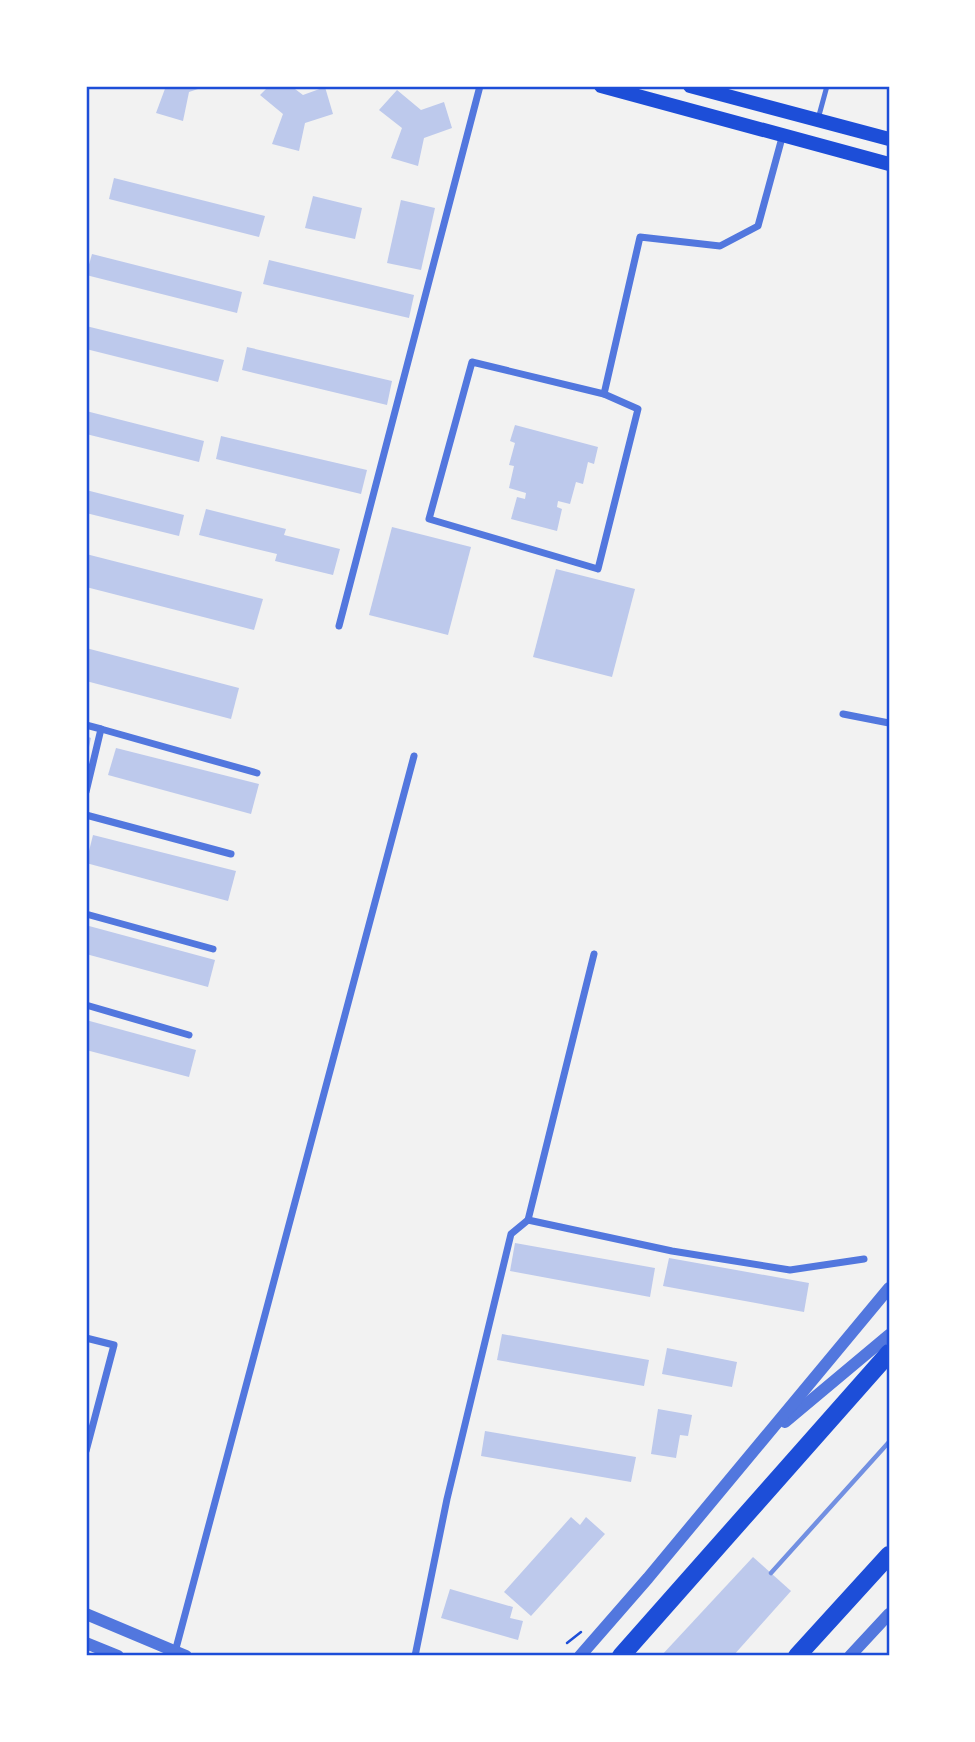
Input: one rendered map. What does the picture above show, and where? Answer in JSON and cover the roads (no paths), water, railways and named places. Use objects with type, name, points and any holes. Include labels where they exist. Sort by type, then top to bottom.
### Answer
[{"type":"highway","points":[[621,1656],[889,1353]]},
{"type":"highway","points":[[797,1656],[889,1555]]},
{"type":"main road","points":[[601,86],[889,164]]},
{"type":"main road","points":[[690,86],[889,139]]},
{"type":"street","points":[[339,626],[480,86]]},
{"type":"street","points":[[604,394],[640,237],[720,246],[758,226],[783,134]]},
{"type":"street","points":[[472,362],[604,394],[638,409],[598,569],[429,519],[472,362]]},
{"type":"street","points":[[843,714],[889,723]]},
{"type":"street","points":[[86,725],[257,773]]},
{"type":"street","points":[[86,792],[101,729]]},
{"type":"street","points":[[86,1614],[180,1654],[414,756]]},
{"type":"street","points":[[86,815],[231,854]]},
{"type":"street","points":[[86,914],[213,949]]},
{"type":"street","points":[[415,1656],[447,1499],[511,1234],[528,1220],[594,954]]},
{"type":"street","points":[[86,1005],[190,1035]]},
{"type":"street","points":[[528,1220],[672,1251],[790,1270],[864,1259]]},
{"type":"street","points":[[573,1656],[584,1652],[889,1288]]},
{"type":"street","points":[[760,1443],[889,1335]]},
{"type":"street","points":[[86,1338],[114,1345],[86,1451]]},
{"type":"street","points":[[850,1656],[889,1614]]},
{"type":"street","points":[[86,1643],[118,1656]]},
{"type":"lane","points":[[818,119],[827,86]]},
{"type":"railway","points":[[771,1573],[889,1442]]}]
